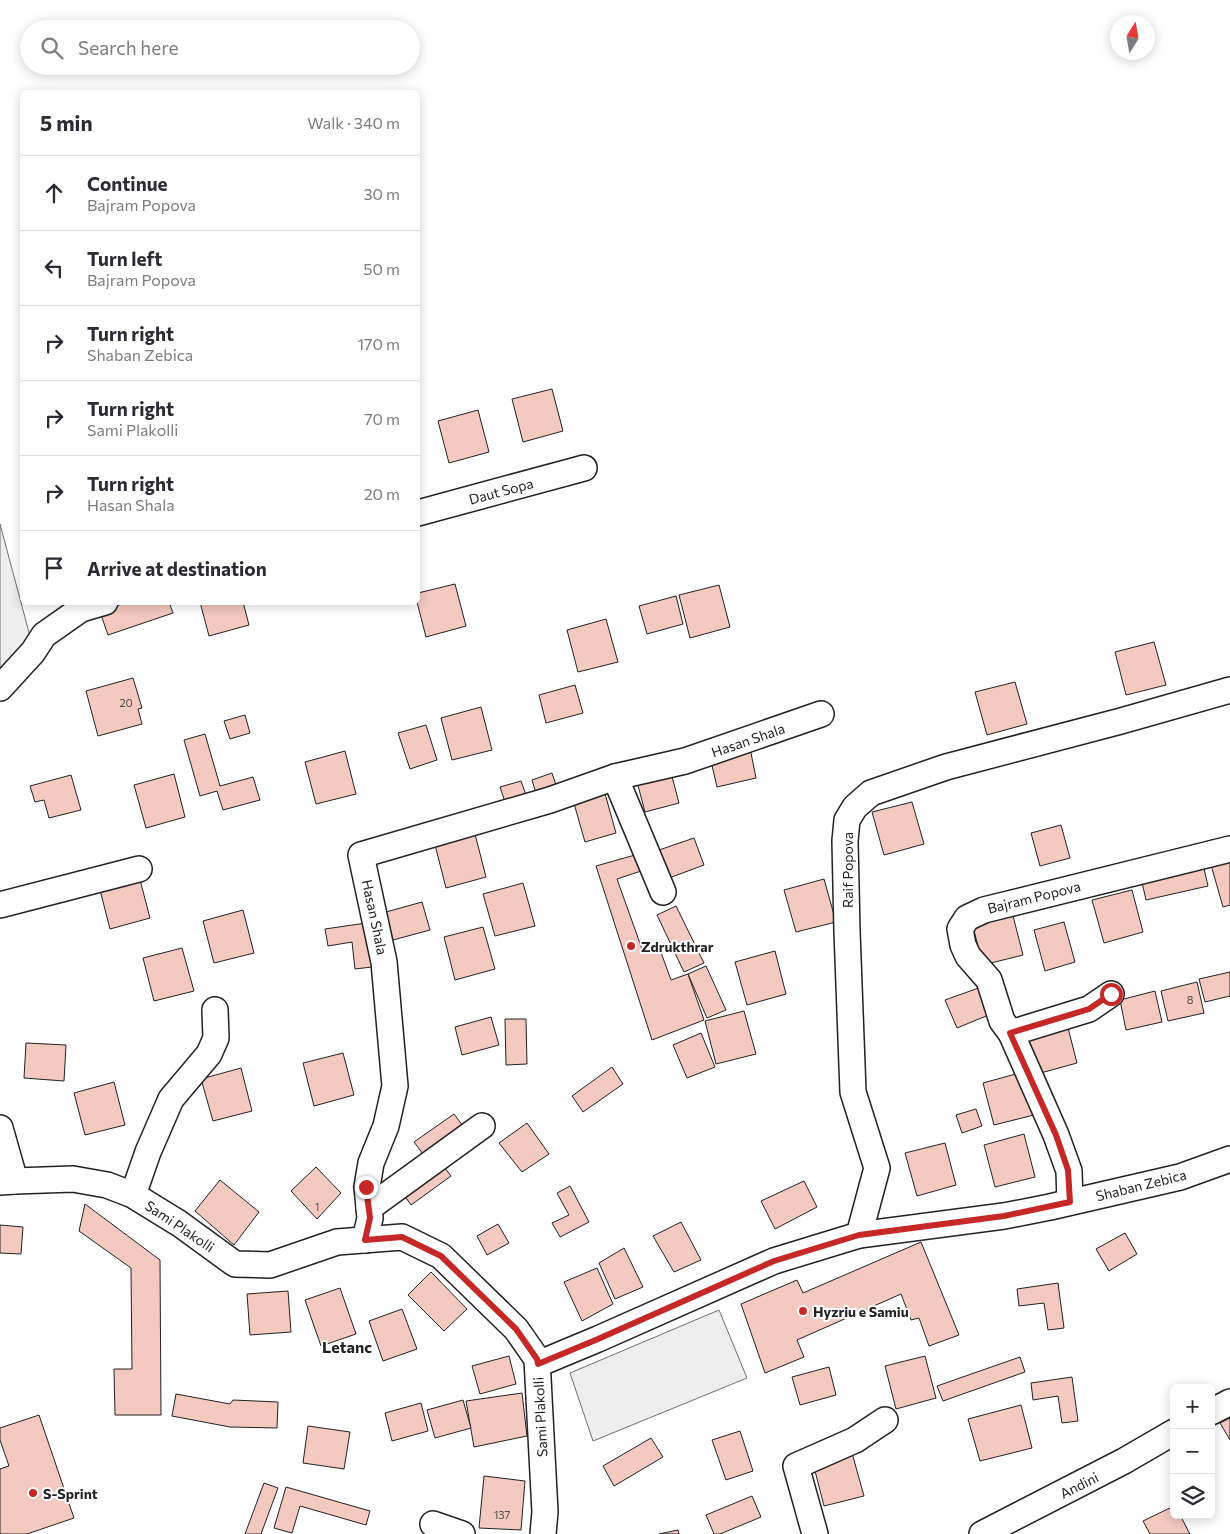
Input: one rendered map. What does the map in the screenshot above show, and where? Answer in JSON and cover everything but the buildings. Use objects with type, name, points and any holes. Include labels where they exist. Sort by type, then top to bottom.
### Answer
[{"type":"street","name":"Daut Sopa","points":[[420,513],[584,468]]},
{"type":"street","points":[[0,688],[32,652],[44,635],[81,608],[92,605]]},
{"type":"street","name":"Raif Popova","points":[[859,1235],[877,1168],[853,1092],[845,841],[847,820],[855,807],[871,793],[946,767],[1230,690]]},
{"type":"street","name":"Hasan Shala","points":[[365,1240],[370,1218],[366,1187],[371,1163],[386,1126],[395,1086],[384,962],[361,855],[550,800],[615,777],[686,761],[821,714]]},
{"type":"street","points":[[615,777],[663,892]]},
{"type":"street","name":"Bajram Popova","points":[[1070,1202],[1068,1170],[1043,1103],[1010,1033],[1002,1021],[990,980],[968,956],[963,945],[960,929],[967,918],[984,910],[1230,849]]},
{"type":"street","points":[[0,905],[139,869]]},
{"type":"street","points":[[1010,1033],[1089,1009],[1111,994]]},
{"type":"street","name":"Sami Plakolli","points":[[133,1194],[148,1152],[171,1099],[209,1054],[216,1038],[215,1010]]},
{"type":"street","points":[[369,1208],[482,1126]]},
{"type":"street","points":[[0,1128],[7,1182]]},
{"type":"street","name":"Shaban Zebica","points":[[538,1364],[607,1336],[774,1261],[859,1235],[1004,1216],[1180,1177],[1230,1159]]},
{"type":"street","name":"Sami Plakolli","points":[[7,1182],[73,1179],[107,1185],[133,1194],[180,1224],[235,1264],[270,1265],[337,1242],[402,1237],[441,1256],[516,1329],[537,1359],[545,1512],[543,1534]]},
{"type":"street","points":[[1215,1410],[1230,1402]]},
{"type":"street","points":[[815,1534],[796,1466],[855,1440],[885,1420]]},
{"type":"street","name":"Andini","points":[[982,1534],[1124,1461],[1170,1434]]},
{"type":"street","points":[[433,1524],[462,1534]]},
{"type":"shaded area","points":[[0,524],[20,605],[22,605],[31,640],[0,672]]},
{"type":"shaded area","points":[[719,1310],[747,1378],[593,1441],[570,1373]]},
{"type":"place","name":"Zdrukthrar","points":[[631,946]]},
{"type":"place","name":"Hyzriu e Samiu","points":[[803,1311]]},
{"type":"place","name":"S-Sprint","points":[[33,1493]]},
{"type":"district","name":"Letanc","points":[[347,1346]]},
{"type":"route","points":[[366,1187],[370,1218],[365,1240],[402,1237],[441,1256],[516,1329],[537,1359],[538,1364],[774,1261],[859,1235],[1004,1216],[1070,1202],[1068,1170],[1056,1135],[1010,1033],[1089,1009],[1111,994]]}]
